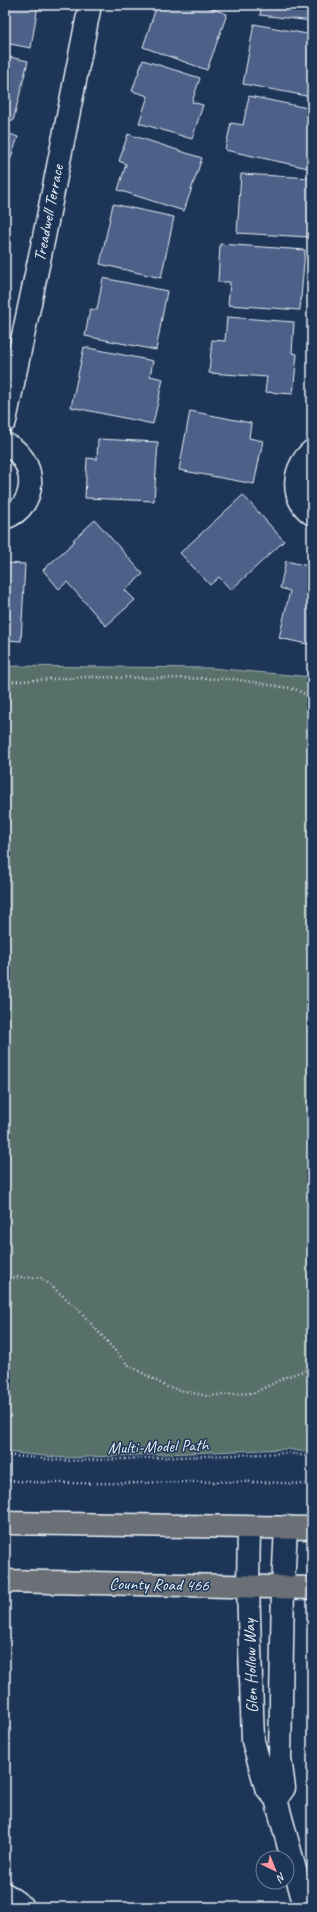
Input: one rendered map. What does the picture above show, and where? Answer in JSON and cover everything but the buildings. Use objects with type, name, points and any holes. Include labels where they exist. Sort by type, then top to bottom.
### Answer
[{"type":"main road","points":[[5,1523],[312,1528]]},
{"type":"main road","name":"County Road 466","points":[[5,1581],[312,1588]]},
{"type":"street","name":"Treadwell Terrace","points":[[5,422],[44,237],[90,5]]},
{"type":"street","points":[[5,444],[12,447],[21,455],[28,465],[31,477],[30,489],[26,501],[18,511],[5,518]]},
{"type":"street","points":[[312,451],[299,466],[296,478],[296,491],[301,502],[312,514]]},
{"type":"street","name":"Glen Hollow Way","points":[[276,1799],[284,1788],[280,1758],[283,1587],[286,1527]]},
{"type":"street","name":"Glen Hollow Way","points":[[249,1528],[248,1586],[253,1741],[266,1787],[276,1799],[305,1907]]},
{"type":"street","points":[[5,1894],[23,1907]]},
{"type":"path","points":[[5,682],[87,676],[233,679],[295,689],[312,698]]},
{"type":"path","points":[[5,1279],[19,1277],[42,1278],[78,1309],[127,1364],[167,1387],[207,1396],[254,1393],[286,1377],[312,1368]]},
{"type":"path","name":"Multi-Model Path","points":[[5,1454],[66,1461],[289,1454],[312,1457]]},
{"type":"path","name":"Multi-Model Path","points":[[5,1480],[121,1483],[273,1482],[312,1485]]},
{"type":"green space","points":[[5,666],[211,668],[312,677],[312,1453],[287,1449],[65,1458],[5,1452]]}]
